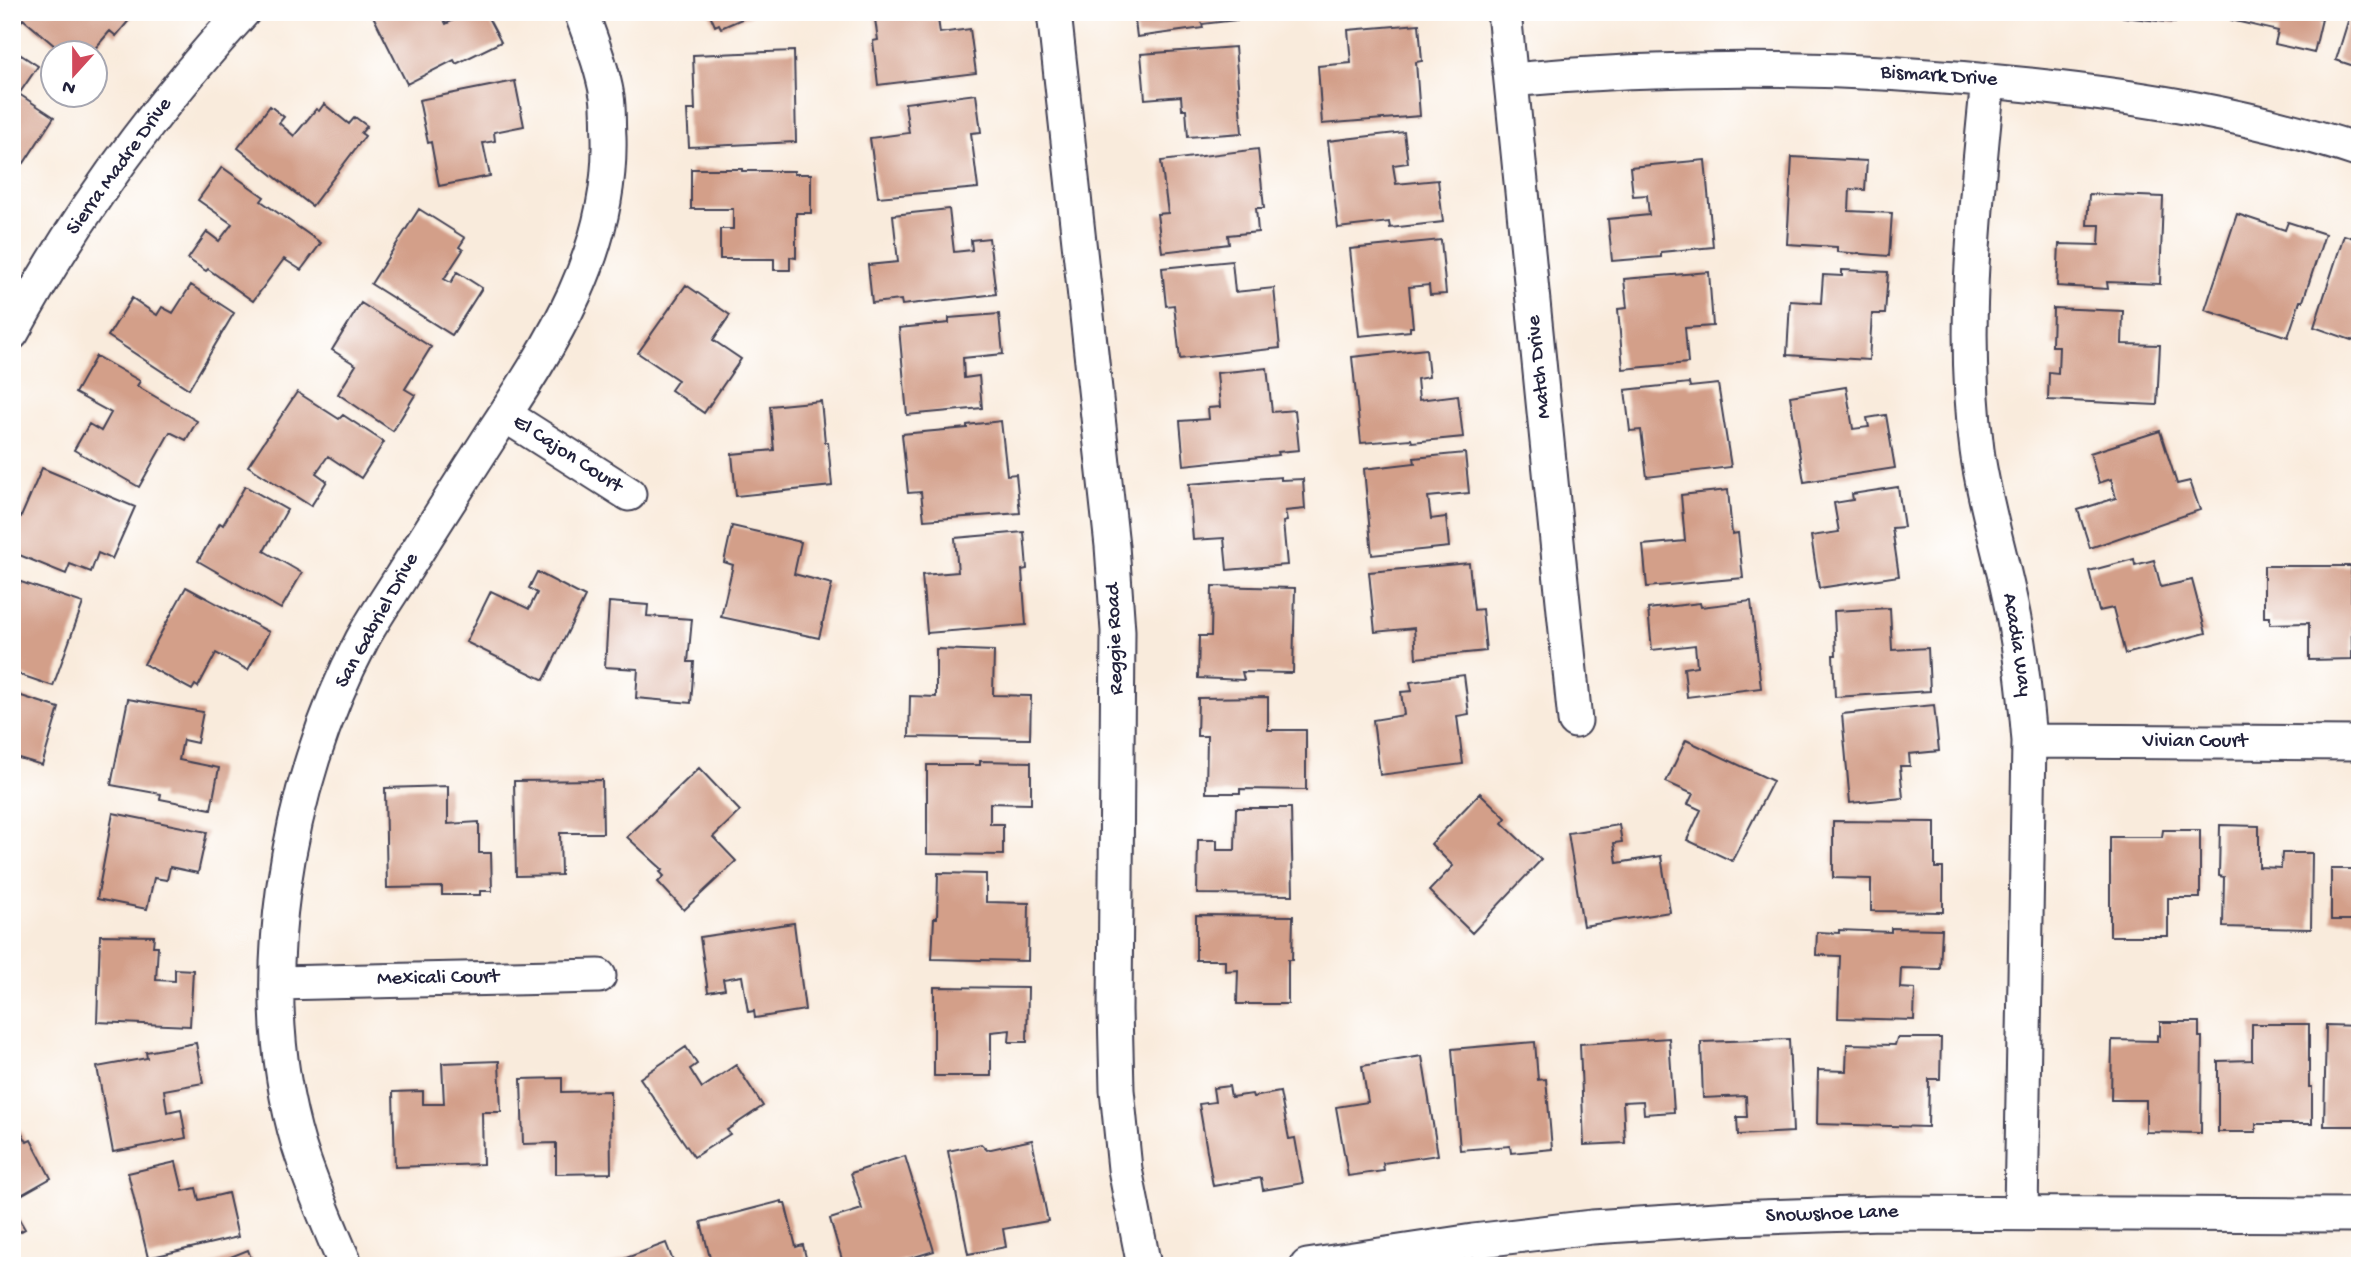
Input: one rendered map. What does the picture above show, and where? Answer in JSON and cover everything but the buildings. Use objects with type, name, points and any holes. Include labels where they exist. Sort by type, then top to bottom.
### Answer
[{"type":"street","name":"Sierra Madre Drive","points":[[12,333],[62,247],[114,172],[166,102],[243,12]]},
{"type":"street","name":"San Gabriel Drive","points":[[346,1266],[322,1210],[299,1144],[283,1072],[277,983],[280,922],[289,846],[311,767],[336,695],[363,639],[537,366],[564,317],[590,260],[604,205],[609,153],[607,98],[596,52],[581,12]]},
{"type":"street","name":"Reggie Road","points":[[1054,12],[1112,546],[1118,631],[1115,997],[1117,1090],[1125,1169],[1144,1266]]},
{"type":"street","name":"Match Drive","points":[[1504,12],[1575,722]]},
{"type":"street","name":"Bismark Drive","points":[[1511,80],[1574,74],[1745,70],[1849,71],[1988,80],[2179,104],[2360,151]]},
{"type":"street","name":"Acadia Way","points":[[1988,80],[1970,285],[1972,379],[1978,451],[2023,670],[2029,741],[2021,1213]]},
{"type":"street","name":"El Cajon Court","points":[[505,415],[629,494]]},
{"type":"street","name":"Vivian Court","points":[[2029,741],[2360,743]]},
{"type":"street","name":"Mexicali Court","points":[[277,983],[599,976]]},
{"type":"street","name":"Snowshoe Lane","points":[[1307,1266],[1473,1241],[1592,1227],[1732,1218],[1881,1213],[2360,1214]]}]
